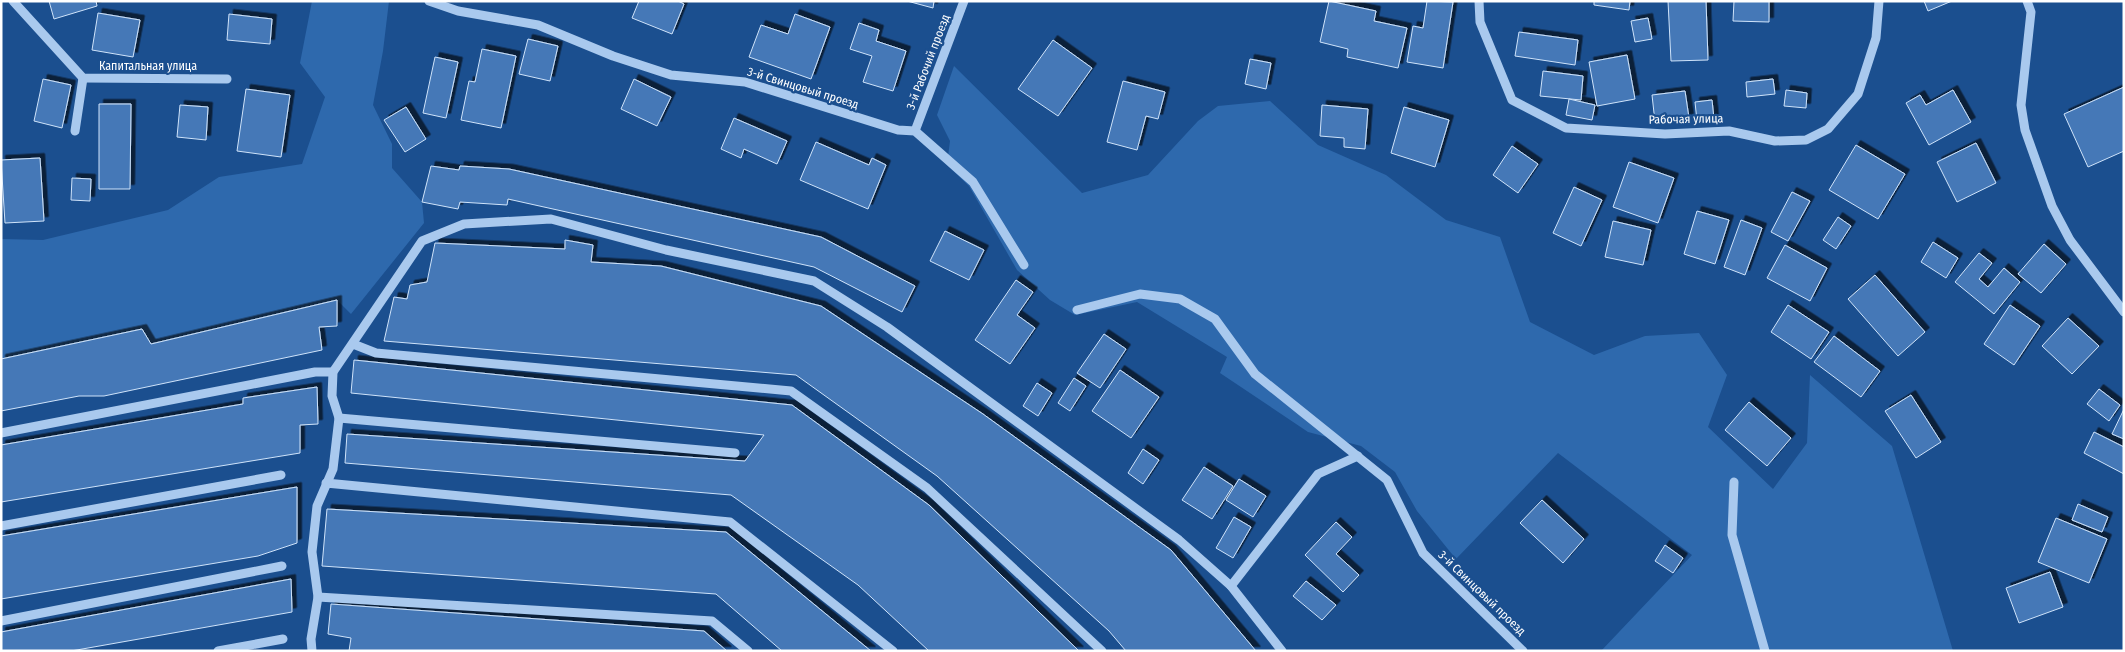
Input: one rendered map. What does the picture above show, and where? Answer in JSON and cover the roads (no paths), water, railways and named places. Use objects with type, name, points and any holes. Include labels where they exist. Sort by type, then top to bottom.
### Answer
[{"type":"street","name":"Капитальная улица","points":[[13,1],[83,78],[227,79]]},
{"type":"street","name":"3-й Свинцовый проезд","points":[[429,1],[458,11],[538,25],[613,56],[671,76],[745,82],[898,130],[915,131]]},
{"type":"street","name":"3-й Рабочий проезд","points":[[915,131],[964,1]]},
{"type":"street","name":"Рабочая улица","points":[[1479,1],[1480,22],[1512,100],[1566,128],[1665,134],[1729,131],[1774,141],[1806,140],[1828,129],[1858,94],[1876,38],[1879,1]]},
{"type":"street","points":[[2027,1],[2031,12],[2021,105],[2025,130],[2052,206],[2070,240],[2124,312]]},
{"type":"street","points":[[75,131],[83,78]]},
{"type":"street","points":[[915,131],[973,182],[1024,265]]},
{"type":"street","points":[[312,651],[311,639],[318,597],[312,552],[317,506],[333,470],[339,418],[332,396],[333,372],[422,241],[464,224],[551,219],[666,250],[814,282],[886,327],[1179,540],[1231,586],[1282,651]]},
{"type":"street","name":"3-й Свинцовый проезд","points":[[1077,310],[1140,294],[1180,300],[1215,319],[1255,374],[1387,480],[1423,554],[1523,651]]},
{"type":"street","points":[[353,344],[376,353],[791,390],[927,488],[1102,651]]},
{"type":"street","points":[[1,433],[315,372],[333,372]]},
{"type":"street","points":[[339,418],[735,453]]},
{"type":"street","points":[[1231,586],[1318,474],[1358,456]]},
{"type":"street","points":[[1,526],[281,475]]},
{"type":"street","points":[[1734,482],[1732,535],[1765,651]]},
{"type":"street","points":[[326,483],[730,522],[893,651]]},
{"type":"street","points":[[1,621],[282,566]]},
{"type":"street","points":[[318,597],[712,620],[748,651]]},
{"type":"street","points":[[218,651],[282,639]]}]
